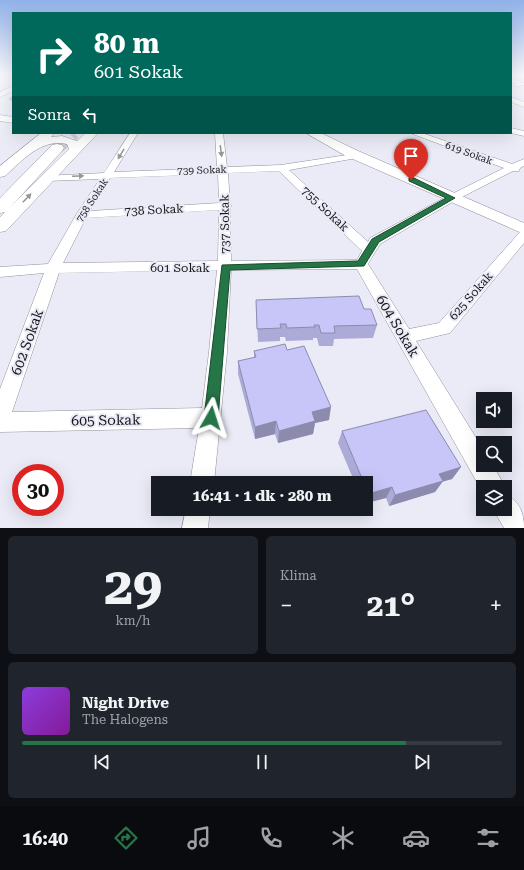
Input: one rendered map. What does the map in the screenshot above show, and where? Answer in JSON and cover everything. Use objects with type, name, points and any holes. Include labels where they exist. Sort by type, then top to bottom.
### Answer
[{"type":"main road","points":[[0,227],[91,134]]},
{"type":"main road","points":[[314,134],[452,198],[524,229]]},
{"type":"main road","points":[[0,189],[44,144],[45,141],[60,140],[72,142],[76,150]]},
{"type":"main road","points":[[0,173],[44,144]]},
{"type":"main road","points":[[0,208],[44,144]]},
{"type":"street","points":[[512,99],[524,105]]},
{"type":"street","points":[[512,130],[524,134]]},
{"type":"street","name":"758 Sokak","points":[[53,268],[82,214],[133,134]]},
{"type":"street","name":"737 Sokak","points":[[203,476],[211,418],[226,267],[226,206],[218,134]]},
{"type":"street","name":"619 Sokak","points":[[417,134],[524,172]]},
{"type":"street","name":"739 Sokak","points":[[47,178],[223,169],[281,168],[357,155]]},
{"type":"street","points":[[365,257],[375,241],[452,198],[524,162]]},
{"type":"street","name":"755 Sokak","points":[[281,168],[365,257]]},
{"type":"street","name":"738 Sokak","points":[[82,214],[226,206]]},
{"type":"street","name":"625 Sokak","points":[[405,337],[444,328],[524,234]]},
{"type":"street","name":"601 Sokak","points":[[0,272],[53,268],[226,267],[365,257]]},
{"type":"street","name":"604 Sokak","points":[[365,257],[405,337],[489,480]]},
{"type":"street","name":"602 Sokak","points":[[0,416],[53,268]]},
{"type":"street","name":"605 Sokak","points":[[0,422],[211,418]]},
{"type":"street","points":[[195,528],[197,516]]},
{"type":"street","points":[[511,516],[518,528]]},
{"type":"building","points":[[359,296],[364,309],[371,309],[377,325],[334,326],[335,333],[321,333],[319,325],[314,325],[315,327],[287,328],[286,324],[280,324],[281,328],[257,329],[256,300]]},
{"type":"building","points":[[285,344],[287,350],[304,346],[331,407],[312,412],[315,421],[279,431],[276,421],[255,427],[238,361],[256,357],[254,351]]},
{"type":"building","points":[[426,410],[461,467],[439,474],[443,481],[395,495],[392,487],[373,493],[373,476],[361,476],[342,431]]},
{"type":"tunnel","points":[[57,148],[73,134]]},
{"type":"route","points":[[211,418],[226,267],[361,264],[375,241],[452,198],[411,180]]}]
